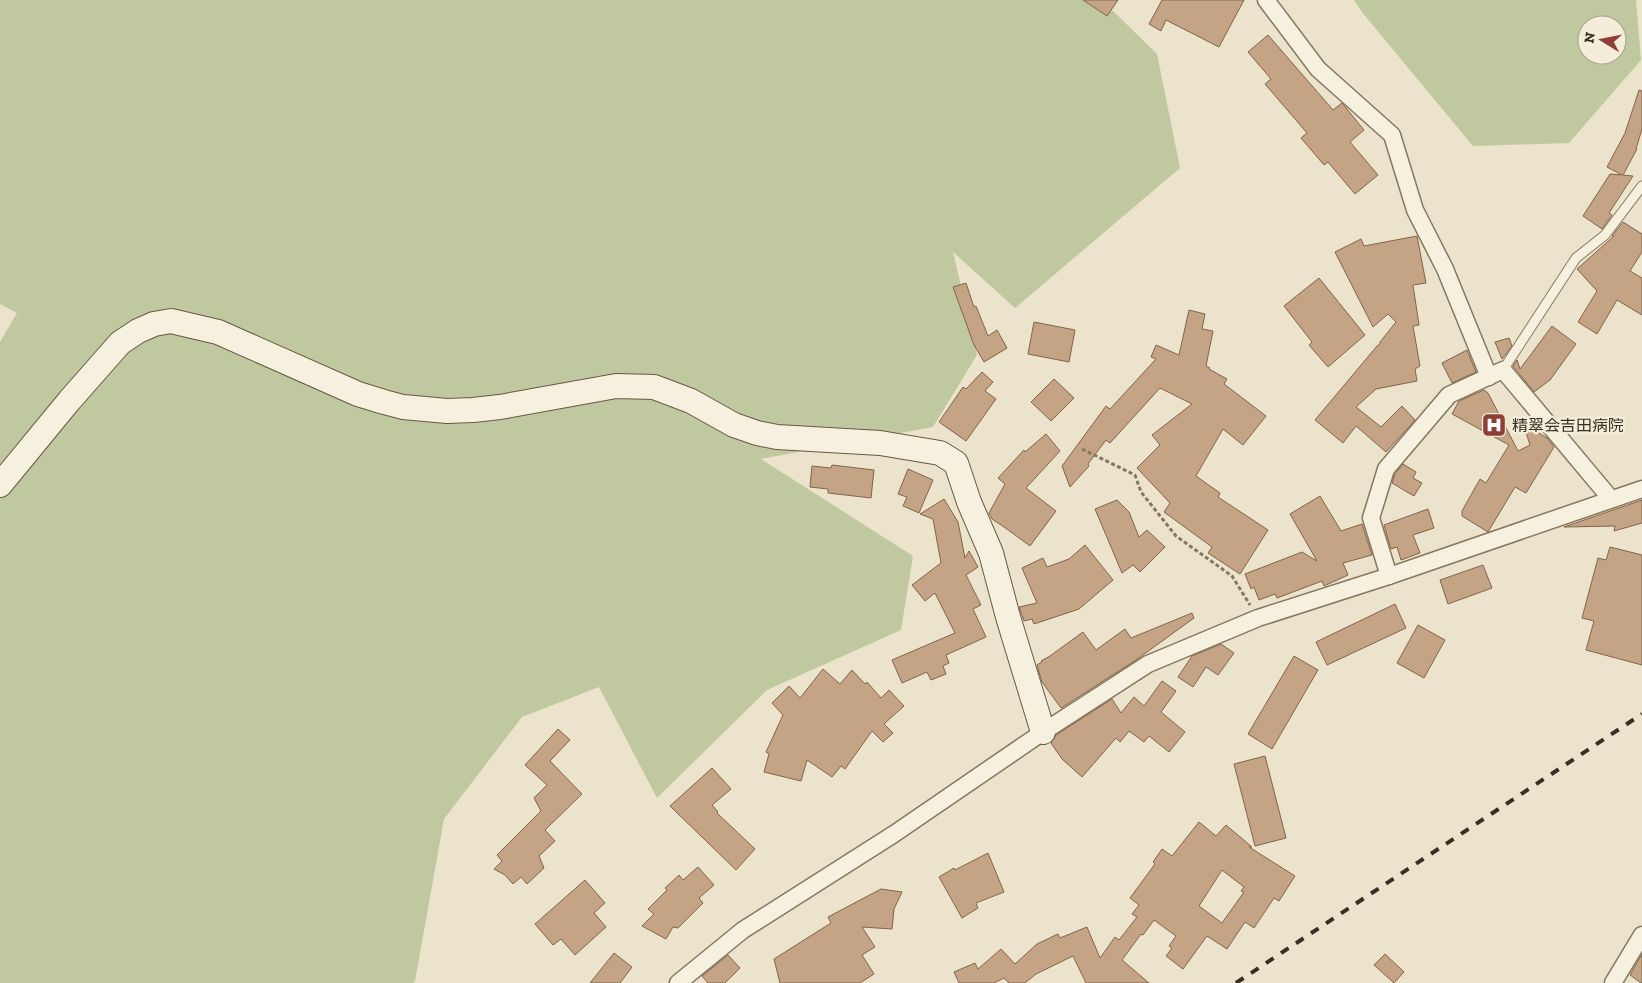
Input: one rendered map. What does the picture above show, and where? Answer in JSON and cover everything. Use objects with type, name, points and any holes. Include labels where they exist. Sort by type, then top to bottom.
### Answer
[{"type":"street","points":[[1266,0],[1318,69],[1392,135],[1415,210],[1496,373],[1611,499]]},
{"type":"street","points":[[0,484],[101,362],[120,343],[138,331],[154,324],[171,321],[218,332],[358,394],[404,407],[447,411],[472,410],[500,407],[616,386],[654,387],[691,401],[734,425],[757,433],[777,437],[880,443],[940,452],[956,464],[969,502],[992,553],[1008,617],[1043,732]]},
{"type":"street","points":[[1389,576],[1372,518],[1386,469],[1449,396],[1496,373]]},
{"type":"street","points":[[678,983],[743,930],[894,834],[1043,732],[1148,664],[1258,618],[1389,576],[1642,489]]},
{"type":"street","points":[[1613,983],[1642,935]]},
{"type":"lane","points":[[1496,373],[1576,258],[1605,235],[1642,186]]},
{"type":"path","points":[[1082,449],[1136,475],[1140,492],[1176,536],[1232,576],[1258,618]]},
{"type":"green space","points":[[0,0],[1102,0],[1157,54],[1180,168],[1015,308],[953,252],[977,355],[933,427],[761,459],[913,556],[901,630],[767,690],[657,798],[599,687],[522,717],[444,819],[415,981],[413,983],[0,983],[0,342],[17,313],[0,304]]},
{"type":"green space","points":[[1354,0],[1636,0],[1641,60],[1569,143],[1473,146],[1361,11]]},
{"type":"building","points":[[1083,0],[1118,0],[1107,16]]},
{"type":"building","points":[[1162,0],[1244,0],[1219,47],[1166,20],[1161,31],[1149,24]]},
{"type":"building","points":[[1268,35],[1333,110],[1342,103],[1364,130],[1350,142],[1378,175],[1355,194],[1328,162],[1324,165],[1301,138],[1307,133],[1265,84],[1271,79],[1248,52]]},
{"type":"building","points":[[1639,90],[1642,91],[1642,129],[1637,149],[1623,175],[1633,176],[1609,213],[1612,215],[1602,229],[1583,216],[1610,174],[1622,175],[1607,167],[1625,133]]},
{"type":"building","points":[[1623,222],[1642,234],[1642,252],[1630,271],[1642,278],[1642,315],[1617,300],[1597,334],[1578,322],[1597,291],[1577,269],[1614,236],[1612,236]]},
{"type":"building","points":[[1417,236],[1426,283],[1413,285],[1419,325],[1413,326],[1420,366],[1415,369],[1417,381],[1376,389],[1356,407],[1381,427],[1402,406],[1415,420],[1386,452],[1356,426],[1343,443],[1315,420],[1380,344],[1396,322],[1388,314],[1373,327],[1335,252],[1361,239],[1364,246]]},
{"type":"building","points":[[1319,278],[1365,335],[1328,367],[1309,345],[1312,342],[1284,306]]},
{"type":"building","points":[[966,283],[974,307],[976,306],[988,336],[997,330],[1007,348],[984,362],[974,345],[953,287]]},
{"type":"building","points":[[1189,310],[1205,314],[1202,329],[1213,331],[1206,366],[1227,379],[1224,384],[1266,416],[1243,445],[1223,429],[1196,476],[1220,493],[1218,497],[1268,530],[1240,574],[1208,553],[1212,547],[1164,512],[1170,503],[1137,468],[1160,445],[1152,435],[1192,404],[1160,388],[1110,443],[1106,440],[1088,464],[1089,466],[1070,487],[1062,466],[1106,406],[1110,409],[1156,359],[1151,357],[1156,345],[1179,355]]},
{"type":"building","points":[[1034,322],[1075,330],[1069,362],[1028,354]]},
{"type":"building","points":[[1552,326],[1576,344],[1550,380],[1534,392],[1513,366],[1517,360],[1520,369]]},
{"type":"building","points":[[1509,338],[1512,346],[1502,359],[1495,342]]},
{"type":"building","points":[[1467,350],[1476,372],[1452,383],[1442,363]]},
{"type":"building","points":[[982,372],[993,382],[985,391],[996,399],[966,441],[939,422],[963,387],[966,389]]},
{"type":"building","points":[[1054,379],[1074,398],[1051,421],[1031,402]]},
{"type":"building","points":[[1484,390],[1488,393],[1518,451],[1530,445],[1523,423],[1547,438],[1554,447],[1526,493],[1515,487],[1488,532],[1462,516],[1462,511],[1480,479],[1486,483],[1509,445],[1452,414],[1459,401]]},
{"type":"building","points":[[1046,434],[1060,451],[1026,488],[1056,511],[1030,546],[992,519],[989,513],[1005,484],[998,478],[1024,450],[1025,452]]},
{"type":"building","points":[[1403,464],[1416,472],[1413,478],[1422,483],[1414,496],[1392,483],[1395,474]]},
{"type":"building","points":[[832,465],[874,470],[871,498],[828,493],[828,489],[810,487],[812,466],[831,468]]},
{"type":"building","points":[[908,469],[933,480],[919,513],[903,506],[907,497],[898,494]]},
{"type":"building","points":[[1320,496],[1341,531],[1362,524],[1372,555],[1343,563],[1348,575],[1324,586],[1322,581],[1277,598],[1275,594],[1259,600],[1254,587],[1251,589],[1245,574],[1302,552],[1317,561],[1290,514]]},
{"type":"building","points":[[944,499],[958,522],[965,558],[969,551],[978,567],[966,575],[981,605],[973,609],[986,637],[946,655],[949,663],[943,666],[946,674],[931,680],[927,672],[902,683],[892,660],[955,633],[935,593],[925,601],[912,585],[941,563],[933,519],[920,514]]},
{"type":"building","points":[[1117,500],[1129,512],[1139,537],[1147,530],[1165,547],[1140,572],[1133,565],[1122,573],[1095,509]]},
{"type":"building","points":[[1642,500],[1642,523],[1614,531],[1615,526],[1564,527]]},
{"type":"building","points":[[1428,509],[1434,528],[1413,535],[1420,553],[1401,560],[1397,547],[1391,549],[1384,525]]},
{"type":"building","points":[[1085,545],[1113,580],[1079,609],[1034,624],[1032,619],[1024,621],[1019,607],[1037,603],[1022,568],[1043,558],[1047,567],[1069,559]]},
{"type":"building","points":[[1610,547],[1642,555],[1642,665],[1586,650],[1594,621],[1582,618],[1598,558],[1606,560]]},
{"type":"building","points":[[1483,565],[1492,588],[1448,604],[1440,580]]},
{"type":"building","points":[[1395,604],[1406,628],[1327,665],[1316,642]]},
{"type":"building","points":[[1192,613],[1194,618],[1136,660],[1061,708],[1042,682],[1037,665],[1083,632],[1096,650],[1125,629],[1131,638]]},
{"type":"building","points":[[1418,625],[1445,640],[1424,678],[1397,663]]},
{"type":"building","points":[[1221,644],[1234,653],[1218,675],[1206,667],[1193,687],[1178,677],[1192,656]]},
{"type":"building","points":[[1294,656],[1318,670],[1272,749],[1248,734]]},
{"type":"building","points":[[823,669],[840,684],[852,670],[865,684],[867,682],[881,698],[889,690],[904,706],[884,724],[893,733],[883,742],[872,731],[845,769],[841,766],[832,777],[807,760],[801,781],[764,772],[769,754],[766,752],[783,715],[772,703],[789,686],[800,698]]},
{"type":"building","points":[[1162,681],[1176,691],[1161,712],[1185,732],[1169,752],[1149,736],[1144,742],[1129,731],[1120,742],[1116,738],[1082,777],[1062,759],[1051,743],[1056,735],[1112,699],[1121,713],[1134,697],[1144,706]]},
{"type":"building","points":[[558,729],[570,740],[550,761],[582,794],[545,830],[555,841],[539,856],[544,868],[527,884],[521,877],[513,884],[505,875],[494,869],[502,861],[497,855],[541,811],[534,798],[547,785],[525,765]]},
{"type":"building","points":[[1265,756],[1286,838],[1255,846],[1234,764]]},
{"type":"building","points":[[712,768],[731,789],[712,805],[717,813],[755,849],[736,870],[670,806]]},
{"type":"building","points":[[1199,822],[1216,836],[1226,825],[1252,847],[1249,847],[1295,876],[1279,901],[1274,898],[1254,928],[1245,922],[1227,949],[1207,936],[1183,969],[1166,956],[1172,948],[1169,946],[1176,936],[1154,920],[1122,960],[1149,983],[1086,983],[1073,956],[1036,974],[1025,983],[1009,983],[1004,978],[994,983],[959,983],[954,972],[975,963],[978,969],[1001,949],[1015,964],[1037,944],[1058,934],[1060,938],[1087,927],[1100,958],[1115,937],[1119,940],[1137,917],[1132,914],[1139,905],[1130,898],[1155,864],[1153,862],[1162,849],[1172,856]],"holes":[[[1222,870],[1244,887],[1241,891],[1244,892],[1222,923],[1199,906]]]},
{"type":"building","points":[[988,853],[1004,892],[976,903],[978,908],[962,918],[939,877]]},
{"type":"building","points":[[698,867],[714,885],[699,898],[703,903],[678,928],[673,927],[666,939],[642,926],[654,914],[648,909],[667,890],[665,888],[679,875],[683,880]]},
{"type":"building","points":[[585,880],[605,903],[594,913],[606,927],[575,955],[561,939],[553,945],[535,924]]},
{"type":"building","points":[[881,889],[902,892],[894,909],[892,929],[862,927],[875,947],[862,955],[874,974],[860,983],[780,983],[774,959],[831,923],[828,917]]},
{"type":"building","points":[[614,953],[632,967],[620,983],[590,983]]},
{"type":"building","points":[[1385,954],[1404,972],[1394,983],[1374,965]]},
{"type":"building","points":[[1642,954],[1642,983],[1641,983],[1630,975]]},
{"type":"building","points":[[728,955],[740,968],[725,983],[708,983],[702,976]]},
{"type":"railway","points":[[1236,983],[1642,714]]},
{"type":"place","name":"精翠会吉田病院","points":[[1494,425]]}]
